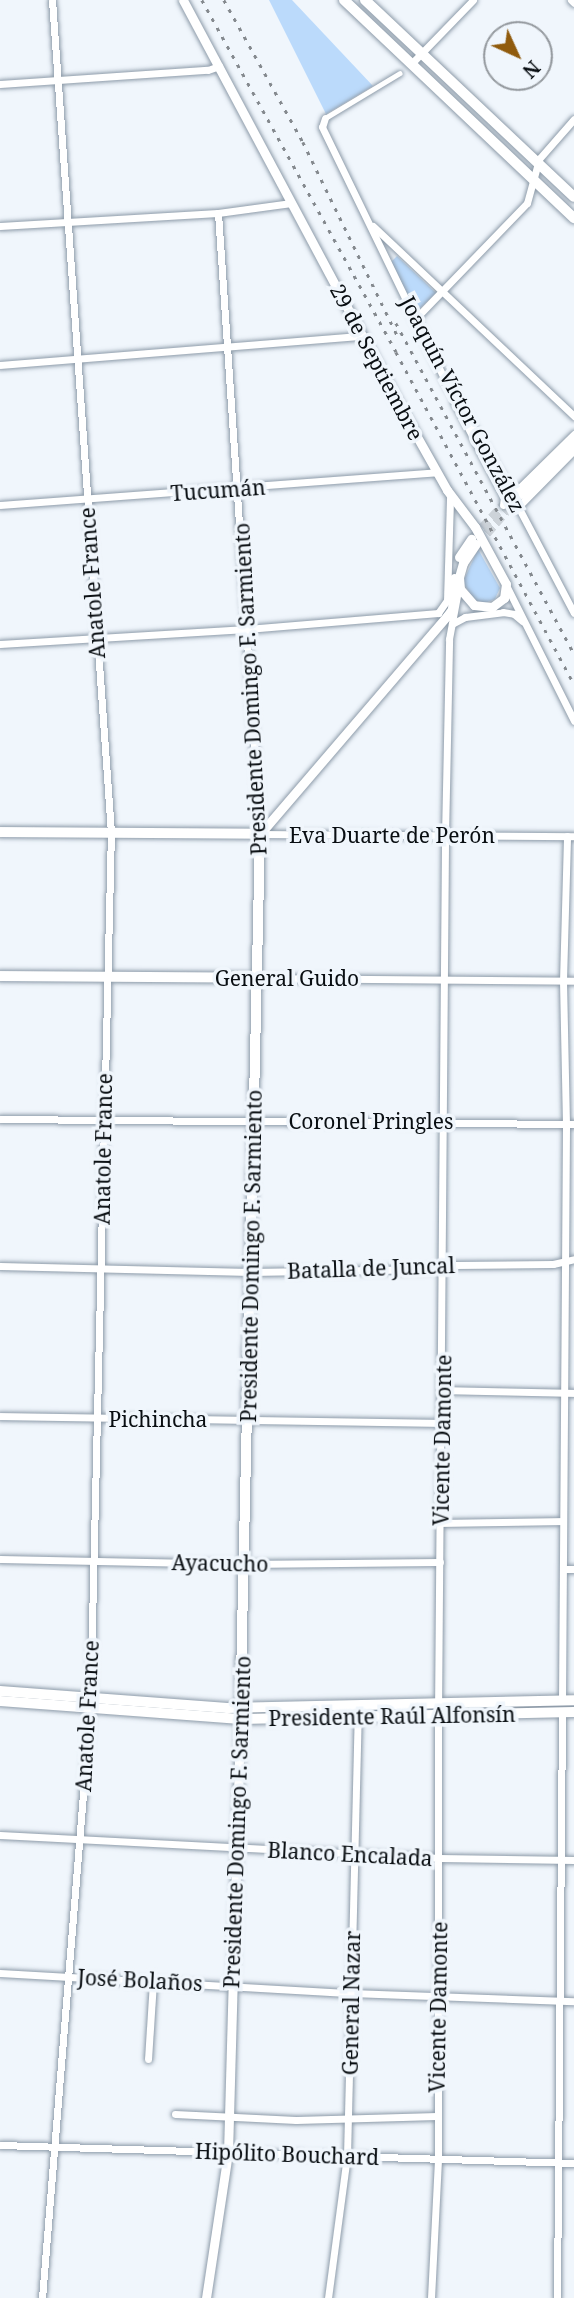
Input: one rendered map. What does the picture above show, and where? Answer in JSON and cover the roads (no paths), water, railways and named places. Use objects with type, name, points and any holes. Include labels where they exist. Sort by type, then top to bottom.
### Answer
[{"type":"main road","points":[[344,0],[574,218]]},
{"type":"main road","points":[[365,0],[574,197]]},
{"type":"main road","name":"Eva Duarte de Perón","points":[[0,832],[260,834]]},
{"type":"main road","name":"Presidente Domingo F. Sarmiento","points":[[240,1713],[260,834]]},
{"type":"main road","name":"General Guido","points":[[0,976],[257,978]]},
{"type":"main road","name":"Presidente Raúl Alfonsín","points":[[0,1691],[90,1703]]},
{"type":"main road","name":"Presidente Raúl Alfonsín","points":[[0,1701],[90,1703],[240,1713],[357,1713],[574,1700]]},
{"type":"main road","name":"Presidente Raúl Alfonsín","points":[[438,1710],[574,1712]]},
{"type":"street","name":"Anatole France","points":[[42,2298],[90,1703],[110,833],[52,0]]},
{"type":"street","name":"29 de Septiembre","points":[[183,0],[362,337],[450,496],[475,527],[506,584],[574,721]]},
{"type":"street","points":[[411,64],[473,0]]},
{"type":"street","points":[[0,84],[208,71],[219,66]]},
{"type":"street","points":[[326,117],[400,72]]},
{"type":"street","name":"Joaquín Víctor González","points":[[326,117],[322,127],[447,384],[517,494],[518,507],[574,613]]},
{"type":"street","points":[[415,319],[527,202],[542,153],[574,119]]},
{"type":"street","points":[[0,226],[218,213],[291,203]]},
{"type":"street","name":"Presidente Domingo F. Sarmiento","points":[[218,213],[239,488],[260,834]]},
{"type":"street","points":[[370,223],[574,416]]},
{"type":"street","points":[[0,365],[362,337]]},
{"type":"street","points":[[447,384],[458,411],[504,497],[503,505]]},
{"type":"street","points":[[517,494],[574,435]]},
{"type":"street","points":[[517,494],[574,441]]},
{"type":"street","points":[[518,507],[574,450]]},
{"type":"street","name":"Tucumán","points":[[0,505],[437,472]]},
{"type":"street","name":"Vicente Damonte","points":[[431,2298],[438,2158],[438,1710],[450,496]]},
{"type":"street","points":[[260,834],[447,616],[452,605],[455,569],[474,542],[463,563],[459,583],[469,601],[484,608],[502,601],[506,594],[506,584]]},
{"type":"street","name":"Vicente Damonte","points":[[447,616],[459,583]]},
{"type":"street","points":[[0,644],[416,617],[465,617],[502,612],[514,614],[526,625]]},
{"type":"street","points":[[430,634],[440,634],[449,639]]},
{"type":"street","name":"Eva Duarte de Perón","points":[[260,834],[570,836]]},
{"type":"street","points":[[562,1701],[564,1262],[570,1124],[563,981],[570,836]]},
{"type":"street","name":"General Guido","points":[[257,978],[574,981]]},
{"type":"street","name":"Coronel Pringles","points":[[0,1119],[570,1124]]},
{"type":"street","name":"Batalla de Juncal","points":[[0,1266],[250,1272],[443,1268],[564,1262],[574,1259]]},
{"type":"street","points":[[442,1390],[574,1394]]},
{"type":"street","name":"Pichincha","points":[[0,1416],[442,1423]]},
{"type":"street","points":[[441,1523],[563,1521]]},
{"type":"street","name":"Ayacucho","points":[[0,1559],[243,1564],[440,1562]]},
{"type":"street","points":[[563,1569],[574,1569]]},
{"type":"street","points":[[557,2298],[562,1712]]},
{"type":"street","name":"Presidente Domingo F. Sarmiento","points":[[206,2298],[228,2153],[240,1713]]},
{"type":"street","name":"General Nazar","points":[[328,2298],[347,2156],[356,1854],[357,1713]]},
{"type":"street","name":"Blanco Encalada","points":[[0,1835],[439,1858],[574,1860]]},
{"type":"street","name":"José Bolaños","points":[[0,1973],[351,1993],[574,2001]]},
{"type":"street","points":[[148,2059],[153,1981]]},
{"type":"street","points":[[175,2114],[296,2120],[437,2116]]},
{"type":"street","name":"Hipólito Bouchard","points":[[0,2145],[574,2163]]},
{"type":"tunnel","points":[[478,543],[519,496]]},
{"type":"tunnel","points":[[473,537],[503,505]]},
{"type":"railway","points":[[202,0],[396,352],[574,684]]},
{"type":"railway","points":[[224,0],[303,142],[397,335]]},
{"type":"railway","points":[[396,323],[574,653]]}]
